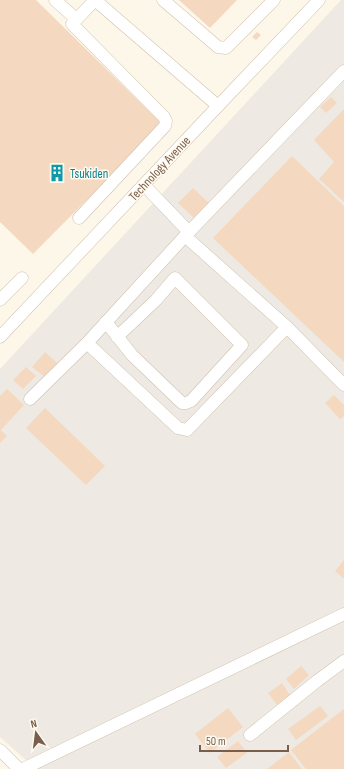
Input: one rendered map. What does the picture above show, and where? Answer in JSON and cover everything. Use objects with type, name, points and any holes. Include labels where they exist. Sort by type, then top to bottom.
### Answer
[{"type":"street","points":[[55,0],[76,20]]},
{"type":"street","points":[[79,218],[165,126],[166,122],[164,117],[72,24],[95,0],[218,106]]},
{"type":"street","points":[[163,0],[218,47],[222,48],[226,48],[274,0]]},
{"type":"street","name":"Technology Avenue","points":[[0,337],[319,0]]},
{"type":"street","points":[[30,399],[87,343],[187,234],[344,71]]},
{"type":"street","points":[[144,185],[187,234],[287,327],[344,385]]},
{"type":"street","points":[[0,300],[22,278]]},
{"type":"street","points":[[106,322],[117,337],[132,356],[182,403],[191,401],[242,345],[175,278],[156,300],[117,337]]},
{"type":"street","points":[[115,313],[127,328]]},
{"type":"street","points":[[87,343],[178,428],[187,430],[287,327]]},
{"type":"street","points":[[23,769],[344,614]]},
{"type":"street","points":[[250,735],[344,661]]},
{"type":"street","points":[[0,750],[19,769]]},
{"type":"shaded area","points":[[341,0],[344,0],[344,769],[36,769],[0,737],[0,369]]},
{"type":"building","name":"Tsukiden","points":[[0,0],[36,0],[162,124],[33,254],[0,222]]},
{"type":"building","points":[[179,0],[237,0],[210,28]]},
{"type":"building","points":[[257,32],[261,35],[256,40],[252,37]]},
{"type":"building","points":[[331,97],[337,103],[326,113],[320,107]]},
{"type":"building","points":[[344,109],[344,202],[319,179],[334,162],[314,140]]},
{"type":"building","points":[[292,156],[344,206],[344,362],[213,238]]},
{"type":"building","points":[[193,188],[210,204],[195,219],[178,203]]},
{"type":"building","points":[[45,352],[57,363],[45,377],[32,367]]},
{"type":"building","points":[[26,367],[36,376],[23,389],[13,380]]},
{"type":"building","points":[[7,389],[24,405],[1,430],[7,436],[0,443],[0,396]]},
{"type":"building","points":[[334,395],[344,405],[344,416],[340,419],[325,403]]},
{"type":"building","points":[[45,408],[105,466],[86,485],[26,428]]},
{"type":"building","points":[[344,560],[344,579],[335,571]]},
{"type":"building","points":[[301,666],[309,675],[294,689],[286,679]]},
{"type":"building","points":[[282,683],[290,695],[277,705],[268,693]]},
{"type":"building","points":[[320,706],[328,716],[296,740],[288,729]]},
{"type":"building","points":[[228,708],[243,727],[210,753],[195,734]]},
{"type":"building","points":[[344,709],[344,769],[306,769],[291,750]]},
{"type":"building","points":[[238,741],[247,753],[226,768],[217,757]]},
{"type":"building","points":[[289,752],[302,769],[267,769]]},
{"type":"place","name":"Tsukiden","points":[[57,173]]}]
